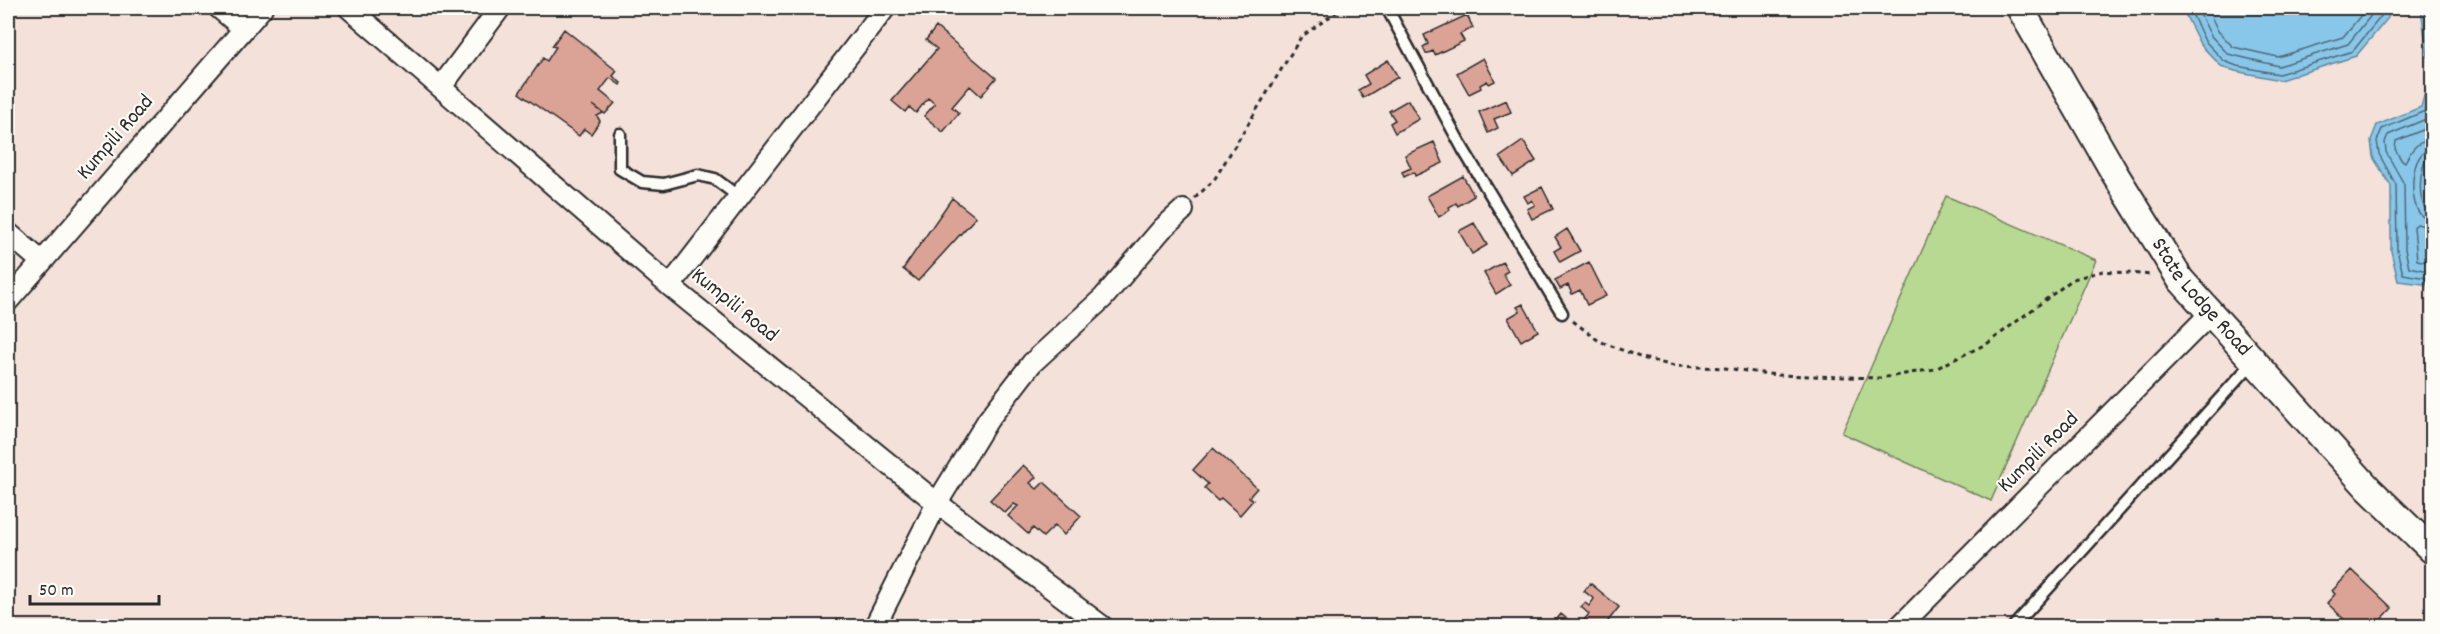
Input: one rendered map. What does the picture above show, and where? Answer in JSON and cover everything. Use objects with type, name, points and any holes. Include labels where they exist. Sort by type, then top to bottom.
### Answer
[{"type":"street","points":[[219,8],[243,28]]},
{"type":"street","name":"Kumpili Road","points":[[8,301],[262,8]]},
{"type":"street","name":"Kumpili Road","points":[[349,8],[670,286],[937,503],[1102,627]]},
{"type":"street","points":[[441,87],[500,8]]},
{"type":"street","points":[[670,286],[885,8]]},
{"type":"street","name":"State Lodge Road","points":[[2020,8],[2115,174],[2180,279],[2369,489],[2433,550]]},
{"type":"street","points":[[875,627],[937,503],[988,420],[1032,363],[1103,298],[1162,229],[1183,210]]},
{"type":"street","points":[[8,233],[41,261]]},
{"type":"street","name":"Kumpili Road","points":[[1900,627],[2211,313]]},
{"type":"lane","points":[[1387,8],[1463,149],[1562,313]]},
{"type":"lane","points":[[620,134],[620,169],[642,182],[664,184],[698,175],[715,179],[739,197]]},
{"type":"lane","points":[[2014,627],[2254,361]]},
{"type":"path","points":[[1183,210],[1214,180],[1301,37],[1342,8]]},
{"type":"path","points":[[1562,313],[1599,341],[1642,358],[1674,366],[1725,368],[1776,375],[1880,378],[1935,369],[1988,343],[2073,279],[2103,271],[2135,272],[2180,279]]},
{"type":"green space","points":[[1946,196],[2096,260],[1991,501],[1842,433]]},
{"type":"water","points":[[2182,8],[2391,8],[2388,18],[2356,56],[2280,80],[2221,66],[2200,44]]},
{"type":"water","points":[[2421,8],[2432,8],[2432,151],[2426,177],[2432,230],[2432,285],[2398,281],[2391,251],[2391,186],[2373,157],[2371,140],[2377,125],[2421,107],[2430,75]]},
{"type":"building","points":[[1467,15],[1473,28],[1460,34],[1464,41],[1435,55],[1433,51],[1426,54],[1423,47],[1428,44],[1424,35]]},
{"type":"building","points":[[936,27],[996,78],[981,96],[970,86],[952,107],[959,113],[943,132],[924,116],[935,104],[928,98],[916,113],[909,107],[905,112],[892,101],[937,49],[926,40]]},
{"type":"building","points":[[564,29],[617,71],[613,76],[621,83],[620,85],[610,78],[600,91],[615,103],[605,114],[593,105],[603,113],[597,116],[600,121],[591,134],[584,129],[579,136],[519,93],[543,58],[547,61],[556,47],[552,46]]},
{"type":"building","points":[[1483,58],[1495,81],[1489,84],[1487,81],[1480,85],[1481,88],[1469,94],[1457,73]]},
{"type":"building","points":[[1388,60],[1398,77],[1363,98],[1358,90],[1369,84],[1364,75]]},
{"type":"building","points":[[1408,100],[1419,119],[1395,133],[1390,123],[1395,120],[1389,111]]},
{"type":"building","points":[[1506,100],[1511,112],[1494,119],[1498,128],[1488,133],[1479,112]]},
{"type":"building","points":[[1523,141],[1536,161],[1513,176],[1500,157]]},
{"type":"building","points":[[1434,142],[1443,163],[1415,176],[1414,172],[1404,177],[1402,172],[1411,168],[1405,155]]},
{"type":"building","points":[[1463,176],[1474,196],[1458,206],[1456,203],[1449,207],[1450,210],[1439,217],[1427,196]]},
{"type":"building","points":[[1542,187],[1553,209],[1532,219],[1527,209],[1535,205],[1532,200],[1528,203],[1524,196]]},
{"type":"building","points":[[952,198],[976,217],[918,281],[903,269]]},
{"type":"building","points":[[1474,223],[1487,245],[1472,254],[1459,231]]},
{"type":"building","points":[[1567,229],[1580,251],[1560,262],[1554,251],[1561,247],[1555,237]]},
{"type":"building","points":[[1503,262],[1508,271],[1503,274],[1510,285],[1496,294],[1484,273]]},
{"type":"building","points":[[1589,262],[1606,296],[1587,305],[1580,290],[1572,294],[1568,285],[1560,289],[1555,280]]},
{"type":"building","points":[[1523,304],[1538,331],[1521,341],[1508,318],[1520,311],[1517,307]]},
{"type":"building","points":[[1213,448],[1257,488],[1249,497],[1253,500],[1240,515],[1221,498],[1218,501],[1204,488],[1208,484],[1193,470]]},
{"type":"building","points":[[1023,465],[1036,477],[1030,483],[1037,489],[1044,482],[1081,516],[1064,535],[1055,525],[1043,537],[1033,528],[1028,534],[1008,516],[1018,506],[1014,504],[1005,513],[990,500]]},
{"type":"building","points":[[2352,570],[2392,608],[2375,626],[2344,626],[2347,622],[2327,603],[2335,594],[2332,591]]},
{"type":"building","points":[[1590,583],[1619,607],[1608,621],[1614,626],[1579,626],[1589,614],[1581,607],[1585,603],[1589,606],[1594,599],[1584,591]]},
{"type":"building","points":[[1561,614],[1576,626],[1551,626]]},
{"type":"waterway","points":[[2428,280],[2432,299]]}]
